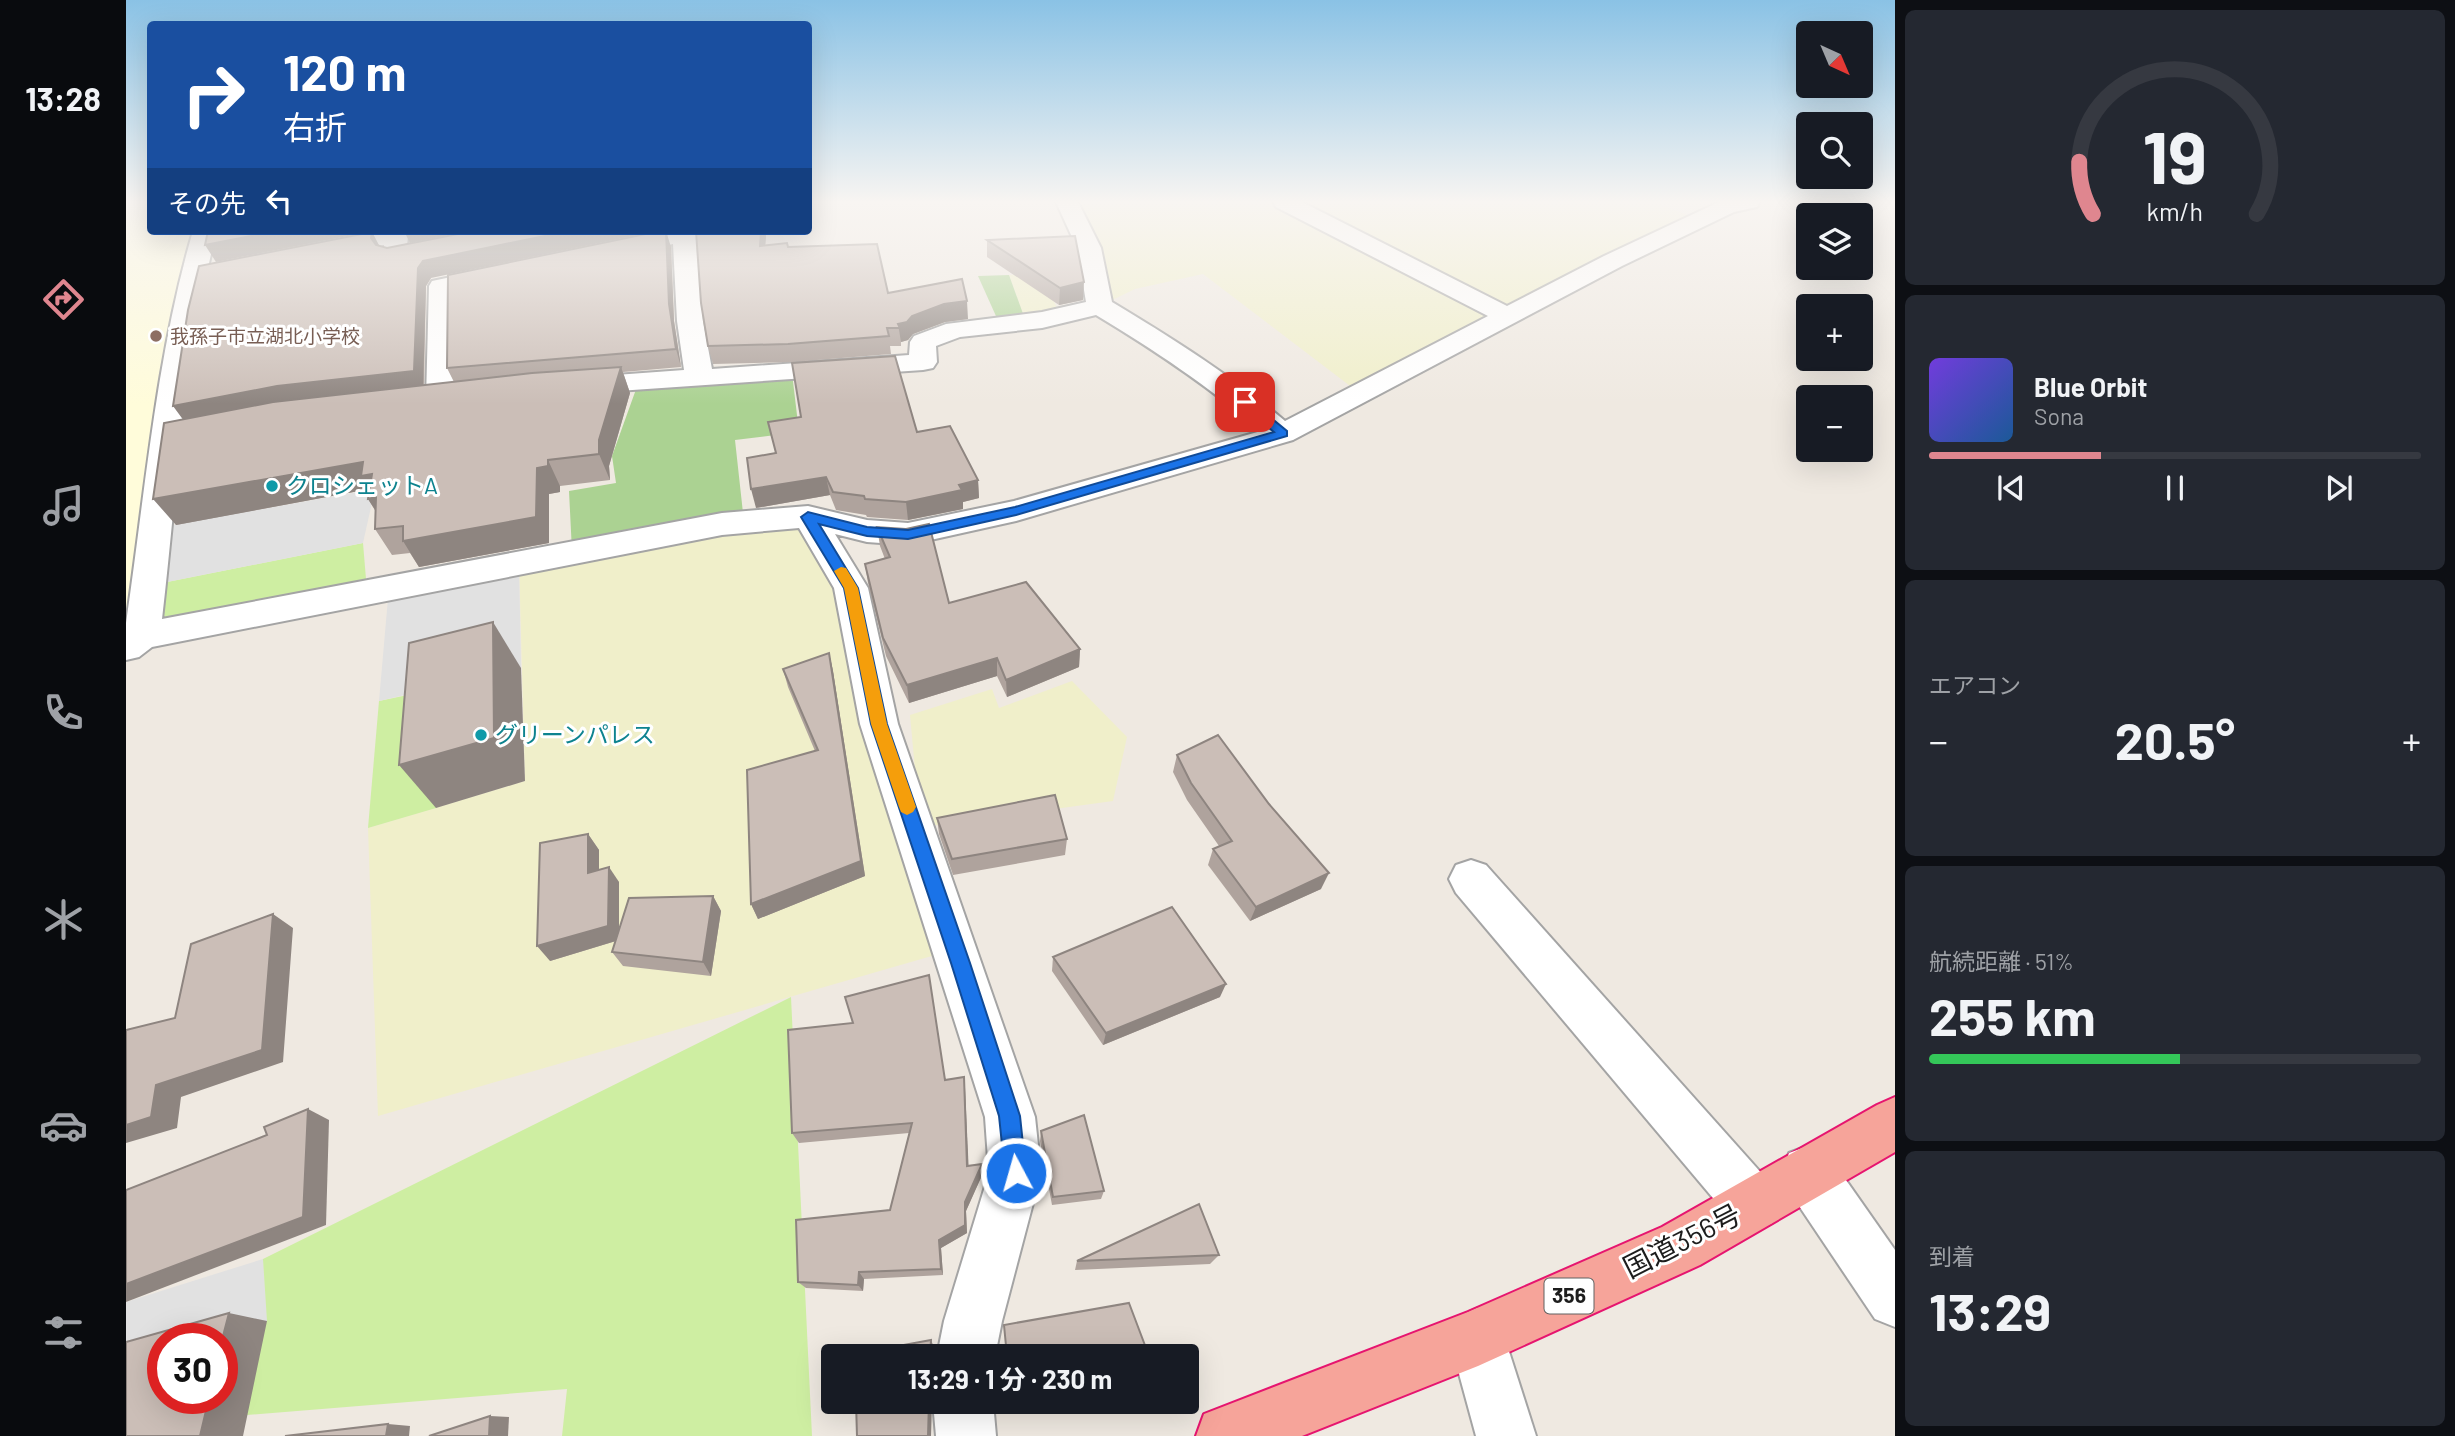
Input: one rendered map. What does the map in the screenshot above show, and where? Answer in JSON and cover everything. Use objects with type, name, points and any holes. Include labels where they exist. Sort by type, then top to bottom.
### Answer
[{"type":"highway","name":"国道356号","points":[[1261,1429],[1478,1337],[1681,1246],[1895,1123]]},
{"type":"street","points":[[206,269],[179,439],[134,641],[572,551],[722,524],[808,517],[867,531],[908,534],[1016,511],[1283,434],[1599,269]]},
{"type":"street","points":[[440,399],[441,286],[522,269]]},
{"type":"street","points":[[686,269],[690,321],[699,376]]},
{"type":"street","points":[[1093,269],[1100,306]]},
{"type":"street","points":[[1415,269],[1507,316]]},
{"type":"street","points":[[543,388],[923,362],[923,342],[955,330],[1042,320],[1100,306],[1185,357],[1227,387],[1283,434]]},
{"type":"street","points":[[808,517],[851,588],[879,724],[1010,1116],[1016,1173],[976,1307],[968,1344]]},
{"type":"street","points":[[1471,878],[1753,1205]]},
{"type":"street","points":[[1808,1172],[1895,1299]]},
{"type":"street","points":[[1478,1337],[1506,1436]]},
{"type":"street","points":[[964,1414],[966,1436]]},
{"type":"shaded area","name":"我孫子市立湖北小学校","points":[[126,269],[201,269],[126,647]]},
{"type":"shaded area","points":[[375,489],[363,543],[147,586],[155,528]]},
{"type":"shaded area","points":[[519,563],[521,668],[379,701],[389,587]]},
{"type":"shaded area","points":[[263,1259],[267,1321],[238,1329],[238,1323],[147,1323],[147,1349],[126,1361],[126,1302]]},
{"type":"green space","points":[[1088,269],[1597,269],[1358,392],[1203,274],[1135,289],[1100,306]]},
{"type":"green space","points":[[1040,273],[1061,316],[1026,322],[1009,275]]},
{"type":"green space","points":[[1009,275],[1026,322],[1000,325],[978,276]]},
{"type":"green space","points":[[792,373],[799,432],[735,440],[744,522],[572,551],[569,491],[616,483],[612,456],[639,381]]},
{"type":"green space","points":[[808,517],[920,824],[910,715],[992,689],[999,708],[1072,681],[1127,737],[1113,801],[922,827],[956,949],[378,1116],[368,828],[525,781],[519,563]]},
{"type":"green space","points":[[363,543],[367,591],[142,636],[147,586]]},
{"type":"green space","points":[[441,688],[436,808],[368,828],[379,701]]},
{"type":"green space","points":[[791,997],[812,1436],[562,1436],[567,1389],[247,1415],[263,1259]]},
{"type":"building","points":[[198,269],[418,269],[414,371],[277,386],[173,406],[188,310]]},
{"type":"building","points":[[477,269],[668,269],[669,304],[676,349],[447,368],[448,275]]},
{"type":"building","points":[[699,269],[883,269],[888,293],[962,279],[967,301],[944,304],[912,316],[907,322],[898,324],[900,328],[887,328],[889,336],[788,344],[708,346]]},
{"type":"building","points":[[1031,269],[1081,269],[1084,282],[1060,288]]},
{"type":"building","points":[[895,356],[917,432],[950,426],[978,480],[959,485],[962,490],[906,502],[865,499],[864,496],[833,492],[826,477],[751,489],[747,458],[776,453],[768,422],[801,417],[792,363]]},
{"type":"building","points":[[621,367],[599,440],[599,454],[548,460],[548,466],[537,468],[536,517],[403,541],[403,526],[375,529],[376,497],[368,499],[372,474],[361,476],[363,462],[153,499],[164,423],[273,402],[532,373]]},
{"type":"building","points":[[929,524],[949,603],[1026,582],[1080,649],[1006,680],[997,658],[907,685],[883,638],[865,564],[890,557],[877,527],[906,529]]},
{"type":"building","points":[[493,622],[494,738],[399,765],[409,643]]},
{"type":"building","points":[[829,653],[861,861],[751,904],[747,770],[818,750],[783,669]]},
{"type":"building","points":[[1218,735],[1269,804],[1329,873],[1256,907],[1213,849],[1232,841],[1191,783],[1177,755]]},
{"type":"building","points":[[1055,795],[1067,839],[952,859],[937,818]]},
{"type":"building","points":[[588,834],[588,873],[609,867],[608,926],[537,946],[540,843]]},
{"type":"building","points":[[713,896],[703,962],[612,952],[629,898]]},
{"type":"building","points":[[1172,907],[1226,984],[1106,1033],[1053,957]]},
{"type":"building","points":[[273,914],[262,1050],[156,1085],[151,1117],[126,1125],[126,1030],[175,1018],[191,944]]},
{"type":"building","points":[[929,975],[945,1080],[964,1077],[967,1166],[982,1164],[965,1202],[965,1225],[939,1240],[941,1269],[859,1272],[858,1285],[798,1282],[796,1220],[890,1210],[912,1123],[792,1133],[788,1030],[853,1023],[845,997]]},
{"type":"building","points":[[308,1109],[303,1217],[126,1284],[126,1190],[267,1135],[264,1127]]},
{"type":"building","points":[[1084,1115],[1104,1191],[1053,1197],[1041,1131]]},
{"type":"building","points":[[1199,1204],[1219,1255],[1077,1261]]},
{"type":"building","points":[[1129,1303],[1144,1344],[1006,1344],[1004,1325]]},
{"type":"building","points":[[229,1313],[226,1323],[193,1323]]},
{"type":"building","points":[[147,1336],[147,1414],[205,1414],[200,1436],[126,1436],[126,1342]]},
{"type":"building","points":[[931,1340],[931,1344],[909,1344]]},
{"type":"building","points":[[856,1414],[929,1414],[928,1436],[857,1436]]},
{"type":"building","points":[[490,1416],[489,1436],[429,1436]]},
{"type":"building","points":[[388,1424],[386,1436],[285,1436]]},
{"type":"slow traffic","points":[[841,571],[851,588],[879,724],[907,807]]},
{"type":"place","name":"我孫子市立湖北小学校","points":[[156,336]]},
{"type":"place","name":"クロシェットA","points":[[272,486]]},
{"type":"place","name":"グリーンパレス","points":[[481,735]]},
{"type":"route","points":[[1016,1173],[1010,1116],[879,724],[851,588],[808,517],[867,531],[908,534],[1016,511],[1283,434],[1245,402]]}]
